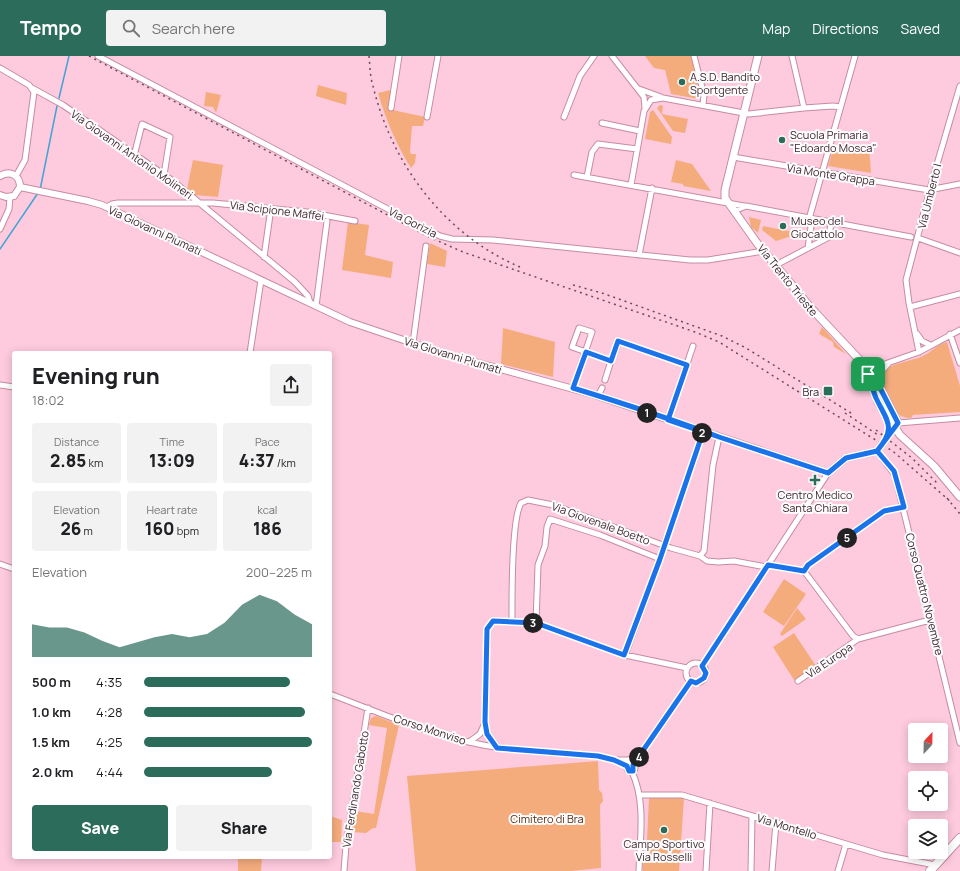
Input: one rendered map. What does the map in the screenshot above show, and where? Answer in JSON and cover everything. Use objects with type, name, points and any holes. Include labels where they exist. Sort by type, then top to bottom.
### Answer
[{"type":"main road","points":[[727,202],[725,190],[758,56]]},
{"type":"main road","name":"Via Trento Trieste","points":[[727,202],[764,251],[821,320],[872,376]]},
{"type":"main road","points":[[872,376],[873,392],[888,419],[896,425]]},
{"type":"main road","points":[[872,376],[900,435],[930,463],[958,493]]},
{"type":"main road","points":[[933,868],[960,838]]},
{"type":"street","name":"Via Gorizia","points":[[98,56],[440,236],[452,239],[493,240],[639,255],[708,260],[764,251]]},
{"type":"street","points":[[391,108],[399,56]]},
{"type":"street","points":[[427,117],[438,56]]},
{"type":"street","points":[[564,117],[580,76],[594,56]]},
{"type":"street","points":[[612,56],[645,100],[631,185]]},
{"type":"street","points":[[694,56],[704,94],[703,105]]},
{"type":"street","points":[[792,56],[804,108]]},
{"type":"street","points":[[808,248],[810,219],[821,172],[855,56]]},
{"type":"street","name":"Via Giovanni Antonio Molineri","points":[[0,68],[63,105],[134,156],[164,175],[297,284],[308,296],[313,305]]},
{"type":"street","name":"Via Umberto I","points":[[918,352],[906,280],[918,238],[929,190],[958,101],[960,86]]},
{"type":"street","points":[[16,176],[23,166],[26,154],[34,97],[32,88]]},
{"type":"street","points":[[638,89],[663,98],[749,114],[804,108],[840,107]]},
{"type":"street","points":[[644,111],[651,100],[663,98]]},
{"type":"street","points":[[602,123],[640,131]]},
{"type":"street","points":[[134,156],[142,124],[170,137],[164,175]]},
{"type":"street","points":[[587,177],[592,152],[598,144],[637,149]]},
{"type":"street","name":"Via Monte Grappa","points":[[733,157],[929,190]]},
{"type":"street","points":[[0,176],[9,173],[16,176],[20,187],[17,194],[10,197],[0,195]]},
{"type":"street","points":[[574,175],[727,202],[831,223],[911,236]]},
{"type":"street","points":[[929,190],[960,184]]},
{"type":"street","name":"Via Giovanni Piumati","points":[[20,187],[88,200],[107,207],[350,322],[456,357],[573,388],[828,473]]},
{"type":"street","points":[[639,255],[652,188]]},
{"type":"street","points":[[0,229],[9,209],[10,197]]},
{"type":"street","name":"Via Scipione Maffei","points":[[107,207],[118,203],[198,202],[307,212],[355,222]]},
{"type":"street","points":[[734,211],[746,206]]},
{"type":"street","points":[[264,257],[271,208]]},
{"type":"street","points":[[313,305],[327,221]]},
{"type":"street","points":[[776,265],[829,237],[831,223]]},
{"type":"street","points":[[918,238],[960,254]]},
{"type":"street","points":[[413,343],[426,246]]},
{"type":"street","points":[[250,351],[261,280]]},
{"type":"street","points":[[297,284],[300,292],[298,298]]},
{"type":"street","points":[[910,307],[960,294]]},
{"type":"street","points":[[573,388],[586,352],[592,332],[579,328],[572,347],[586,352],[611,361]]},
{"type":"street","points":[[915,330],[919,338],[930,345]]},
{"type":"street","points":[[872,376],[890,362],[918,352],[960,330]]},
{"type":"street","points":[[950,334],[960,363]]},
{"type":"street","points":[[605,380],[618,341],[687,365]]},
{"type":"street","points":[[668,420],[693,346]]},
{"type":"street","points":[[0,386],[12,387]]},
{"type":"street","points":[[598,396],[602,388]]},
{"type":"street","points":[[702,666],[765,566],[828,473],[846,458],[877,451],[896,425],[960,418]]},
{"type":"street","points":[[887,437],[889,427],[888,419]]},
{"type":"street","points":[[624,655],[665,545],[703,432]]},
{"type":"street","points":[[700,556],[704,551],[712,470],[719,437]]},
{"type":"street","name":"Corso Quattro Novembre","points":[[877,451],[894,471],[904,507],[960,743]]},
{"type":"street","name":"Via Giovenale Boetto","points":[[512,622],[514,544],[519,507],[521,503],[528,500],[553,505],[671,548],[700,556],[707,561],[734,561],[804,571]]},
{"type":"street","points":[[858,639],[853,636],[804,571],[808,565],[884,511],[904,507]]},
{"type":"street","points":[[536,623],[538,565],[545,546],[547,527],[550,519],[660,559]]},
{"type":"street","points":[[0,564],[12,568]]},
{"type":"street","name":"Via Europa","points":[[798,681],[858,639],[930,620]]},
{"type":"street","points":[[497,748],[487,734],[485,722],[487,629],[493,621],[536,623],[624,655],[687,668],[695,663],[702,666],[706,673],[704,678],[696,683],[691,681],[687,677],[687,668]]},
{"type":"street","points":[[639,871],[639,795],[632,772],[635,769],[630,766],[641,754],[691,681]]},
{"type":"street","name":"Corso Monviso","points":[[332,695],[426,730],[469,742],[497,748],[598,756],[630,766]]},
{"type":"street","name":"Via Ferdinando Gabotto","points":[[344,871],[346,845],[368,708]]},
{"type":"street","points":[[469,742],[480,734],[485,722]]},
{"type":"street","points":[[480,734],[482,745]]},
{"type":"street","points":[[482,745],[487,734]]},
{"type":"street","points":[[614,760],[628,760],[641,754]]},
{"type":"street","name":"Via Montello","points":[[639,795],[673,794],[710,803],[883,855],[933,868]]},
{"type":"street","points":[[706,871],[710,803]]},
{"type":"street","points":[[751,871],[752,816]]},
{"type":"street","points":[[772,871],[776,823]]},
{"type":"street","points":[[838,871],[846,844]]},
{"type":"green space","name":"A.S.D. Bandito Sportgente","points":[[645,56],[691,56],[700,96],[699,99],[671,94],[665,70],[654,68]]},
{"type":"green space","points":[[318,85],[347,93],[346,105],[316,96]]},
{"type":"green space","points":[[391,90],[388,109],[425,117],[423,126],[412,126],[410,151],[411,154],[416,154],[415,163],[411,168],[392,132],[378,93]]},
{"type":"green space","points":[[206,92],[221,95],[216,113],[213,107],[204,106]]},
{"type":"green space","points":[[660,105],[663,106],[662,114],[688,119],[685,133],[673,131],[657,108]]},
{"type":"green space","points":[[653,110],[672,137],[671,144],[645,139],[650,112]]},
{"type":"green space","points":[[869,146],[871,173],[828,166],[832,153]]},
{"type":"green space","points":[[193,160],[223,165],[218,197],[194,195],[187,189]]},
{"type":"green space","points":[[676,160],[692,164],[711,191],[683,186],[683,184],[671,182]]},
{"type":"green space","points":[[749,217],[761,220],[758,233],[751,227]]},
{"type":"green space","points":[[348,222],[369,225],[365,255],[393,262],[391,278],[342,270]]},
{"type":"green space","points":[[763,226],[793,232],[792,236],[776,241],[762,230]]},
{"type":"green space","points":[[430,243],[447,251],[445,267],[427,264]]},
{"type":"green space","points":[[822,327],[846,354],[834,347],[833,342],[819,334]]},
{"type":"green space","points":[[503,328],[555,342],[553,377],[501,364]]},
{"type":"green space","points":[[947,342],[960,386],[960,412],[913,415],[911,418],[901,416],[894,409],[881,387],[880,379],[882,373],[887,368],[923,356],[940,344]]},
{"type":"green space","points":[[784,579],[806,594],[784,626],[763,612]]},
{"type":"green space","points":[[797,608],[806,619],[782,636],[780,634]]},
{"type":"green space","points":[[794,633],[816,666],[794,680],[773,647]]},
{"type":"green space","points":[[376,716],[399,725],[376,828],[373,828],[366,833],[352,832],[355,811],[374,814],[387,728],[369,725],[371,718]]},
{"type":"green space","name":"Cimitero di Bra","points":[[598,761],[599,790],[602,793],[603,801],[600,805],[601,868],[571,871],[416,871],[407,776]]},
{"type":"green space","name":"Campo Sportivo Via Rosselli","points":[[649,798],[684,798],[679,871],[643,871],[643,862],[646,861]]},
{"type":"green space","points":[[332,817],[342,820],[341,842],[332,842]]},
{"type":"green space","points":[[238,859],[262,859],[261,871],[238,871]]},
{"type":"waterway","points":[[59,98],[69,56]]},
{"type":"waterway","points":[[40,190],[57,106]]},
{"type":"waterway","points":[[0,249],[38,193]]},
{"type":"railway","points":[[89,56],[429,237],[463,252],[695,332],[719,342],[882,444],[895,453],[951,502]]},
{"type":"railway","points":[[369,56],[372,83],[382,115],[393,143],[408,170],[426,194],[446,216],[468,236],[493,253],[520,267]]},
{"type":"railway","points":[[573,285],[602,293],[722,336],[746,348],[851,413]]},
{"type":"railway","points":[[845,413],[878,435]]},
{"type":"railway","points":[[876,430],[912,458],[939,485]]},
{"type":"railway","points":[[947,498],[960,514]]},
{"type":"place","name":"A.S.D. Bandito Sportgente","points":[[682,82]]},
{"type":"place","name":"Scuola Primaria \"Edoardo Mosca\"","points":[[782,140]]},
{"type":"place","name":"Museo del Giocattolo","points":[[783,226]]},
{"type":"place","name":"Bra","points":[[828,391]]},
{"type":"place","name":"Centro Medico Santa Chiara","points":[[815,480]]},
{"type":"place","name":"Campo Sportivo Via Rosselli","points":[[664,830]]},
{"type":"route","points":[[868,374],[867,378],[871,381],[873,392],[888,419],[889,427],[887,437],[880,448],[877,451],[846,458],[828,473],[703,432],[573,388],[586,352],[611,361],[618,341],[687,365],[668,420],[703,432],[660,559],[624,655],[536,623],[493,621],[489,624],[487,629],[485,722],[487,734],[497,748],[607,757],[627,766],[629,771],[633,771],[635,767],[633,765],[691,681],[694,683],[700,682],[706,676],[704,667],[702,666],[768,565],[804,571],[808,565],[884,511],[904,507],[894,471],[877,451],[880,448],[898,423],[897,419],[890,410],[876,380],[878,375],[874,371],[869,372],[868,374]]}]
